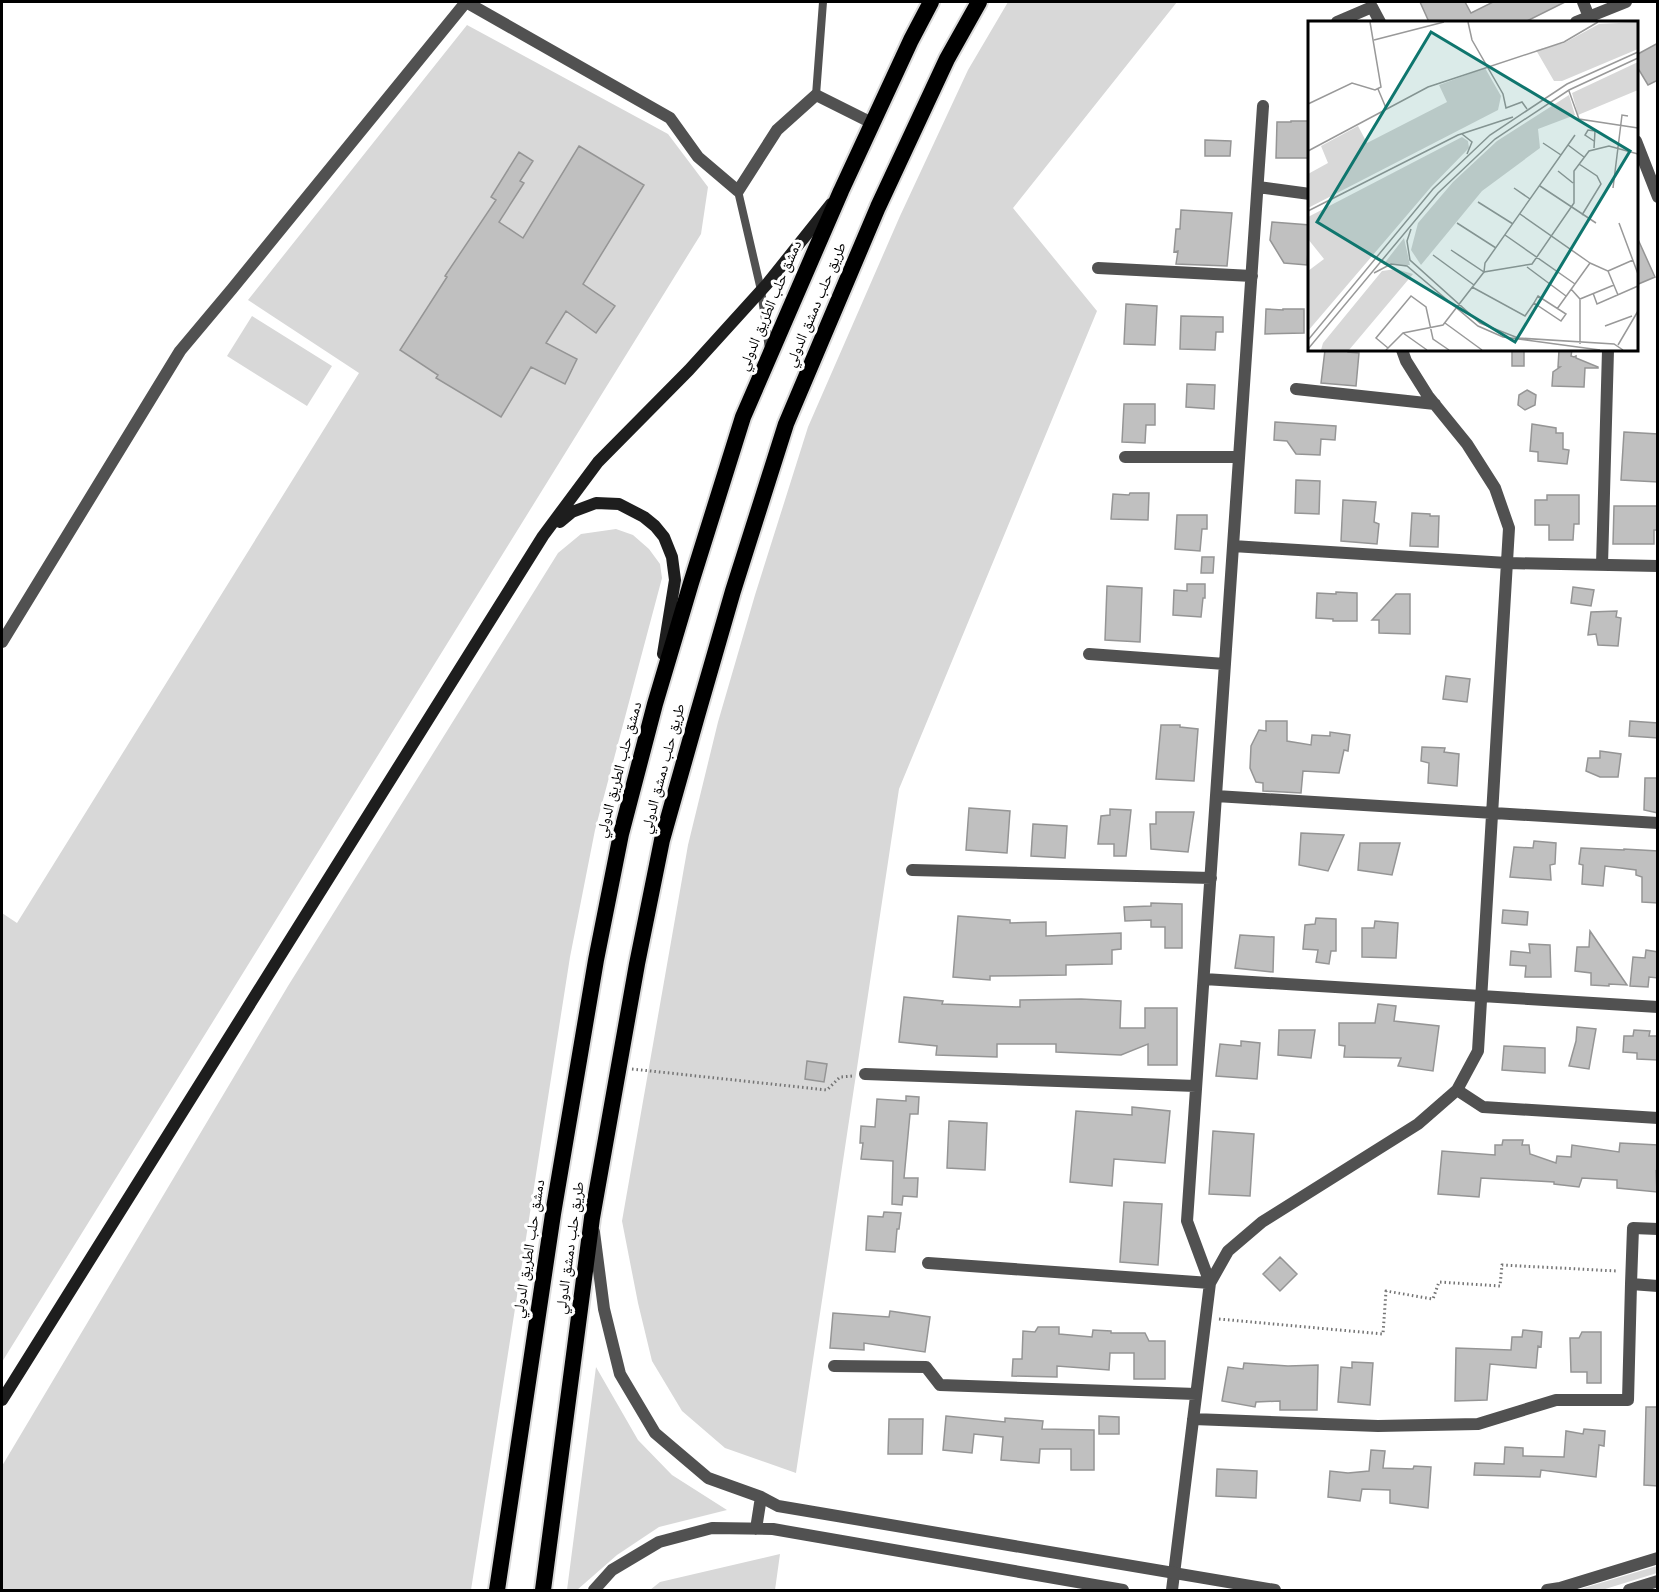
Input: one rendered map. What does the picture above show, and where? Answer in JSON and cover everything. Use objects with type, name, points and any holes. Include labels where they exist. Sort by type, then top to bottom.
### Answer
[{"type":"highway","name":"دمشق حلب الطريق الدولي","points":[[497,1590],[553,1214],[596,960],[621,834],[655,704],[743,417],[841,191],[910,40],[931,2]]},
{"type":"highway","name":"طريق حلب دمشق الدولي","points":[[543,1590],[592,1218],[637,964],[662,840],[730,603],[786,424],[883,196],[946,59],[978,2]]},
{"type":"main road","points":[[2,1400],[543,536],[598,462],[689,370],[761,290],[841,191]]},
{"type":"main road","points":[[543,536],[572,512],[596,503],[608,503],[620,504],[644,516],[664,537],[672,557],[675,580],[655,704]]},
{"type":"street","points":[[2,639],[180,351],[466,2],[670,118],[698,157],[738,191],[777,130],[816,95],[872,123]]},
{"type":"street","points":[[1582,2],[1590,20],[1626,2]]},
{"type":"street","points":[[1339,21],[1372,7],[1379,21]]},
{"type":"street","points":[[1210,1283],[1187,1221],[1263,106]]},
{"type":"street","points":[[1638,146],[1658,197]]},
{"type":"street","points":[[1258,187],[1308,194]]},
{"type":"street","points":[[1098,268],[1252,276]]},
{"type":"street","points":[[1172,1590],[1210,1283],[1228,1251],[1262,1222],[1418,1125],[1457,1090],[1478,1051],[1509,528],[1495,488],[1467,444],[1435,404],[1406,361],[1402,351]]},
{"type":"street","points":[[1602,565],[1608,351]]},
{"type":"street","points":[[1296,389],[1435,404]]},
{"type":"street","points":[[1125,457],[1239,457]]},
{"type":"street","points":[[1233,546],[1507,562],[1658,566]]},
{"type":"street","points":[[1089,654],[1225,664]]},
{"type":"street","points":[[1216,796],[1658,823]]},
{"type":"street","points":[[912,870],[1210,878]]},
{"type":"street","points":[[1204,979],[1658,1007]]},
{"type":"street","points":[[865,1074],[1196,1086]]},
{"type":"street","points":[[1457,1090],[1483,1107],[1658,1118]]},
{"type":"street","points":[[592,1218],[604,1309],[620,1374],[655,1433],[708,1478],[761,1497],[778,1506],[1275,1590]]},
{"type":"street","points":[[1193,1419],[1378,1426],[1478,1424],[1556,1400],[1628,1400],[1634,1228],[1658,1229]]},
{"type":"street","points":[[928,1263],[1210,1283]]},
{"type":"street","points":[[1631,1278],[1658,1286]]},
{"type":"street","points":[[834,1366],[926,1367],[940,1386],[1196,1394]]},
{"type":"street","points":[[756,1528],[761,1497]]},
{"type":"street","points":[[594,1590],[612,1570],[658,1542],[712,1528],[773,1530],[1123,1590]]},
{"type":"street","points":[[1547,1590],[1658,1558]]},
{"type":"street","points":[[1629,1590],[1658,1581]]},
{"type":"lane","points":[[816,95],[823,2]]},
{"type":"lane","points":[[738,191],[761,290],[770,354]]},
{"type":"path","points":[[619,1068],[827,1090],[840,1077],[865,1074]]},
{"type":"path","points":[[1206,1318],[1383,1334],[1386,1291],[1433,1299],[1439,1282],[1500,1286],[1502,1265],[1631,1278]]},
{"type":"shaded area","points":[[1008,2],[1177,2],[1013,208],[1097,311],[899,789],[796,1473],[725,1448],[682,1411],[652,1361],[622,1221],[688,845],[718,722],[808,427],[900,216],[968,70]]},
{"type":"shaded area","points":[[467,25],[668,134],[708,187],[701,234],[2,1362],[2,913],[17,923],[359,373],[248,300]]},
{"type":"shaded area","points":[[252,316],[332,366],[307,406],[227,356]]},
{"type":"shaded area","points":[[616,529],[633,535],[649,549],[660,564],[662,578],[595,830],[570,957],[471,1590],[2,1590],[2,1466],[288,986],[558,553],[581,534]]},
{"type":"shaded area","points":[[596,1367],[638,1440],[672,1475],[727,1510],[659,1527],[617,1555],[577,1590],[567,1590]]},
{"type":"shaded area","points":[[780,1554],[775,1590],[650,1590],[660,1582]]},
{"type":"shaded area","points":[[1657,1566],[1657,1573],[1602,1590],[1577,1590]]},
{"type":"building","points":[[1420,2],[1465,2],[1471,13],[1493,2],[1565,2],[1527,21],[1429,21]]},
{"type":"building","points":[[1658,43],[1658,80],[1648,85],[1638,68],[1638,54]]},
{"type":"building","points":[[1308,121],[1308,158],[1276,158],[1277,122]]},
{"type":"building","points":[[1205,140],[1231,141],[1230,156],[1205,156]]},
{"type":"building","points":[[579,146],[644,185],[583,284],[615,306],[596,333],[566,311],[546,343],[577,359],[565,384],[531,367],[501,417],[436,378],[438,375],[400,350],[447,277],[445,276],[496,200],[491,197],[519,152],[533,161],[520,181],[524,183],[499,222],[523,238]]},
{"type":"building","points":[[1181,210],[1232,213],[1227,266],[1176,264],[1178,251],[1174,252],[1176,229],[1180,229]]},
{"type":"building","points":[[1272,222],[1308,225],[1307,265],[1284,263],[1270,240]]},
{"type":"building","points":[[1638,239],[1655,277],[1638,284]]},
{"type":"building","points":[[1126,304],[1157,306],[1155,345],[1124,344]]},
{"type":"building","points":[[1266,309],[1304,309],[1304,333],[1265,334]]},
{"type":"building","points":[[1181,316],[1223,317],[1223,332],[1216,332],[1215,350],[1180,349]]},
{"type":"building","points":[[1325,351],[1359,353],[1356,386],[1321,383]]},
{"type":"building","points":[[1512,351],[1524,351],[1524,366],[1512,366]]},
{"type":"building","points":[[1559,351],[1572,351],[1571,356],[1576,356],[1598,368],[1585,368],[1584,387],[1552,386],[1553,372],[1560,367],[1558,367]]},
{"type":"building","points":[[1187,384],[1215,385],[1214,409],[1186,407]]},
{"type":"building","points":[[1527,390],[1536,395],[1535,405],[1525,410],[1518,405],[1519,395]]},
{"type":"building","points":[[1124,404],[1155,404],[1155,425],[1146,425],[1145,443],[1122,442]]},
{"type":"building","points":[[1275,422],[1336,426],[1335,440],[1321,439],[1320,455],[1296,454],[1287,441],[1274,440]]},
{"type":"building","points":[[1532,424],[1556,428],[1556,433],[1563,433],[1563,449],[1569,450],[1567,464],[1538,461],[1538,452],[1530,451]]},
{"type":"building","points":[[1624,432],[1658,434],[1658,482],[1621,480]]},
{"type":"building","points":[[1296,480],[1320,481],[1319,514],[1295,513]]},
{"type":"building","points":[[1130,493],[1149,493],[1148,520],[1111,519],[1113,494],[1129,495]]},
{"type":"building","points":[[1547,495],[1579,495],[1579,524],[1574,524],[1573,540],[1549,540],[1549,525],[1535,525],[1535,500],[1547,500]]},
{"type":"building","points":[[1343,500],[1376,502],[1374,522],[1379,524],[1377,544],[1341,541]]},
{"type":"building","points":[[1614,506],[1658,506],[1658,530],[1654,530],[1654,544],[1613,544]]},
{"type":"building","points":[[1412,513],[1439,516],[1438,547],[1410,546]]},
{"type":"building","points":[[1177,515],[1207,515],[1207,529],[1202,529],[1200,551],[1175,549]]},
{"type":"building","points":[[1202,557],[1214,557],[1213,573],[1201,573]]},
{"type":"building","points":[[1187,584],[1205,584],[1201,617],[1173,615],[1174,590],[1187,591]]},
{"type":"building","points":[[1107,586],[1142,588],[1140,642],[1105,640]]},
{"type":"building","points":[[1573,587],[1594,590],[1591,606],[1571,603]]},
{"type":"building","points":[[1336,592],[1357,593],[1357,621],[1316,618],[1317,593],[1336,594]]},
{"type":"building","points":[[1396,594],[1410,594],[1410,634],[1379,633],[1379,620],[1372,620]]},
{"type":"building","points":[[1617,611],[1616,617],[1621,618],[1618,646],[1598,645],[1596,634],[1588,635],[1591,612]]},
{"type":"building","points":[[1446,676],[1470,679],[1467,702],[1443,699]]},
{"type":"building","points":[[1266,721],[1287,721],[1287,741],[1311,745],[1312,735],[1330,736],[1330,732],[1350,735],[1348,751],[1344,750],[1339,773],[1303,771],[1301,793],[1263,791],[1263,783],[1256,782],[1250,768],[1251,746],[1259,730],[1266,731]]},
{"type":"building","points":[[1630,721],[1658,723],[1658,738],[1629,736]]},
{"type":"building","points":[[1161,725],[1180,725],[1180,727],[1198,729],[1194,781],[1156,779]]},
{"type":"building","points":[[1422,747],[1445,748],[1444,752],[1459,754],[1457,786],[1428,783],[1429,763],[1421,761]]},
{"type":"building","points":[[1600,751],[1621,754],[1618,777],[1600,777],[1586,771],[1588,758],[1600,758]]},
{"type":"building","points":[[1645,778],[1658,778],[1658,813],[1644,810]]},
{"type":"building","points":[[969,808],[1010,811],[1007,853],[966,850]]},
{"type":"building","points":[[1110,809],[1131,810],[1126,856],[1114,856],[1114,844],[1098,844],[1101,816],[1110,815]]},
{"type":"building","points":[[1156,812],[1194,812],[1188,852],[1151,849],[1150,824],[1156,824]]},
{"type":"building","points":[[1033,824],[1067,826],[1065,858],[1031,856]]},
{"type":"building","points":[[1301,833],[1344,835],[1328,871],[1299,865]]},
{"type":"building","points":[[1534,841],[1556,843],[1555,864],[1550,865],[1551,880],[1510,877],[1514,847],[1533,848]]},
{"type":"building","points":[[1360,843],[1400,843],[1392,875],[1358,870]]},
{"type":"building","points":[[1581,848],[1658,851],[1658,903],[1642,902],[1642,877],[1636,875],[1636,870],[1605,866],[1603,886],[1582,884],[1583,865],[1579,864]]},
{"type":"building","points":[[1151,903],[1182,904],[1182,948],[1165,948],[1165,927],[1151,927],[1151,920],[1125,921],[1124,907],[1151,906]]},
{"type":"building","points":[[1503,910],[1528,912],[1527,925],[1502,923]]},
{"type":"building","points":[[958,916],[1010,920],[1010,923],[1046,922],[1046,936],[1121,933],[1121,949],[1112,950],[1112,964],[1066,965],[1066,975],[990,976],[990,980],[953,977]]},
{"type":"building","points":[[1316,918],[1336,919],[1336,951],[1331,951],[1329,964],[1316,962],[1318,950],[1303,949],[1305,925],[1315,924]]},
{"type":"building","points":[[1375,921],[1398,923],[1396,958],[1362,957],[1362,928],[1374,928]]},
{"type":"building","points":[[1590,931],[1627,985],[1591,985],[1591,973],[1575,971],[1577,947],[1589,947]]},
{"type":"building","points":[[1240,935],[1274,937],[1273,972],[1235,968]]},
{"type":"building","points":[[1529,944],[1550,945],[1551,977],[1525,977],[1526,966],[1510,965],[1511,951],[1530,953]]},
{"type":"building","points":[[1646,950],[1658,952],[1658,978],[1649,977],[1648,987],[1630,986],[1633,957],[1645,958]]},
{"type":"building","points":[[904,997],[943,1001],[942,1004],[1020,1007],[1020,1000],[1121,1001],[1120,1028],[1145,1028],[1145,1008],[1177,1008],[1177,1065],[1148,1065],[1148,1044],[1121,1055],[1056,1052],[1056,1044],[997,1044],[997,1057],[936,1055],[937,1046],[899,1042]]},
{"type":"building","points":[[1378,1004],[1396,1006],[1394,1021],[1439,1026],[1433,1071],[1398,1066],[1401,1058],[1344,1057],[1345,1046],[1339,1045],[1339,1023],[1375,1023]]},
{"type":"building","points":[[1577,1027],[1596,1029],[1589,1069],[1569,1066],[1576,1041]]},
{"type":"building","points":[[1279,1030],[1315,1030],[1311,1058],[1278,1055]]},
{"type":"building","points":[[1634,1030],[1650,1031],[1649,1036],[1657,1036],[1658,1060],[1637,1059],[1637,1053],[1623,1052],[1624,1036],[1633,1036]]},
{"type":"building","points":[[1241,1041],[1260,1043],[1257,1079],[1216,1076],[1220,1044],[1241,1046]]},
{"type":"building","points":[[1504,1046],[1545,1048],[1545,1073],[1502,1070]]},
{"type":"building","points":[[807,1061],[827,1064],[824,1082],[805,1079]]},
{"type":"building","points":[[906,1096],[919,1097],[918,1114],[910,1114],[904,1178],[918,1178],[917,1197],[903,1196],[902,1205],[892,1204],[893,1161],[861,1159],[863,1143],[860,1143],[861,1126],[875,1127],[877,1099],[906,1101]]},
{"type":"building","points":[[1132,1107],[1170,1111],[1165,1163],[1114,1159],[1112,1186],[1070,1182],[1076,1111],[1132,1115]]},
{"type":"building","points":[[949,1121],[987,1123],[985,1170],[947,1168]]},
{"type":"building","points":[[1213,1131],[1254,1134],[1250,1196],[1209,1194]]},
{"type":"building","points":[[1503,1140],[1523,1140],[1522,1145],[1529,1145],[1530,1154],[1556,1163],[1557,1156],[1571,1157],[1572,1145],[1619,1152],[1620,1143],[1658,1145],[1657,1192],[1617,1188],[1617,1180],[1582,1178],[1579,1187],[1554,1184],[1554,1182],[1481,1178],[1479,1197],[1438,1194],[1442,1151],[1495,1155],[1495,1145],[1502,1145]]},
{"type":"building","points":[[1124,1202],[1162,1204],[1158,1265],[1120,1262]]},
{"type":"building","points":[[884,1212],[901,1213],[895,1252],[866,1250],[868,1216],[883,1217]]},
{"type":"building","points":[[1280,1257],[1297,1274],[1280,1291],[1263,1274]]},
{"type":"building","points":[[890,1311],[930,1317],[925,1352],[864,1343],[864,1350],[830,1348],[833,1313],[889,1317]]},
{"type":"building","points":[[1038,1327],[1059,1327],[1059,1334],[1092,1337],[1093,1330],[1111,1331],[1111,1333],[1145,1333],[1149,1341],[1165,1341],[1165,1379],[1134,1379],[1134,1353],[1110,1353],[1109,1370],[1057,1366],[1057,1377],[1012,1376],[1013,1359],[1022,1359],[1023,1331],[1035,1332]]},
{"type":"building","points":[[1523,1330],[1542,1332],[1536,1368],[1490,1364],[1487,1400],[1455,1401],[1456,1348],[1511,1350],[1512,1337],[1522,1337]]},
{"type":"building","points":[[1582,1332],[1601,1332],[1601,1383],[1587,1383],[1587,1372],[1571,1372],[1570,1338],[1579,1338]]},
{"type":"building","points":[[1352,1362],[1373,1363],[1370,1405],[1338,1402],[1341,1367],[1352,1368]]},
{"type":"building","points":[[1244,1363],[1288,1366],[1318,1365],[1317,1410],[1280,1410],[1280,1401],[1256,1402],[1255,1407],[1222,1401],[1228,1367],[1243,1369]]},
{"type":"building","points":[[1646,1407],[1658,1407],[1658,1486],[1644,1485]]},
{"type":"building","points":[[946,1416],[1005,1422],[1005,1418],[1043,1421],[1042,1429],[1094,1430],[1094,1470],[1071,1470],[1071,1449],[1040,1449],[1039,1463],[1001,1460],[1003,1437],[974,1434],[972,1453],[943,1450]]},
{"type":"building","points":[[1099,1416],[1119,1417],[1119,1434],[1099,1434]]},
{"type":"building","points":[[889,1419],[923,1419],[922,1454],[888,1454]]},
{"type":"building","points":[[1584,1429],[1605,1431],[1604,1446],[1599,1445],[1596,1477],[1541,1470],[1540,1477],[1474,1475],[1475,1463],[1504,1464],[1505,1447],[1523,1448],[1523,1456],[1564,1457],[1566,1431],[1583,1434]]},
{"type":"building","points":[[1371,1450],[1385,1451],[1383,1468],[1431,1467],[1428,1508],[1390,1503],[1390,1490],[1362,1489],[1360,1501],[1328,1497],[1330,1471],[1348,1473],[1369,1471]]},
{"type":"building","points":[[1217,1469],[1257,1471],[1256,1498],[1216,1496]]}]
